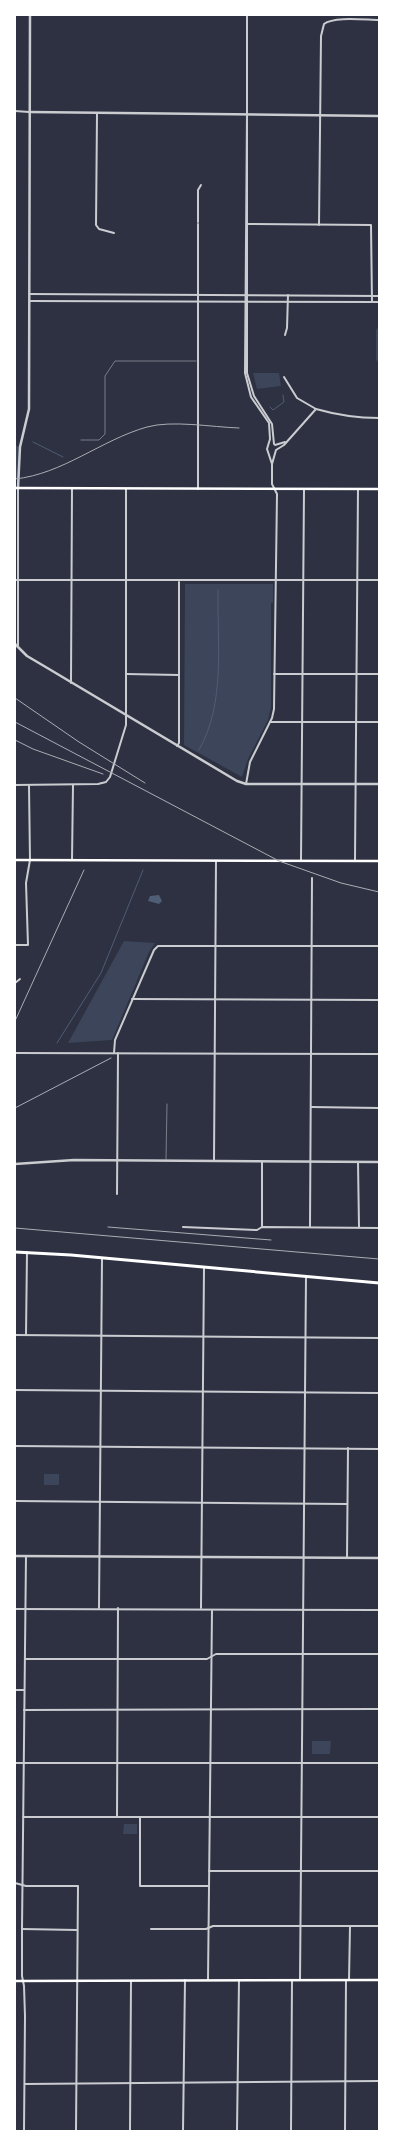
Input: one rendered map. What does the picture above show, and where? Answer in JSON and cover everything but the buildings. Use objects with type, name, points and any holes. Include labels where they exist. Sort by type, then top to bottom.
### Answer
[{"type":"main road","points":[[16,488],[379,489]]},
{"type":"main road","points":[[15,860],[379,861]]},
{"type":"main road","points":[[15,1252],[379,1283]]},
{"type":"main road","points":[[15,1981],[379,1980]]},
{"type":"street","points":[[30,15],[29,409],[20,447],[16,488],[16,645],[28,656],[232,779],[246,784],[379,784]]},
{"type":"street","points":[[246,784],[250,762],[270,722],[274,709],[277,494],[274,489],[272,464],[267,448],[270,439],[269,423],[251,397],[245,376],[247,15]]},
{"type":"street","points":[[319,225],[321,36],[324,24],[328,21],[379,20]]},
{"type":"street","points":[[15,112],[379,116]]},
{"type":"street","points":[[97,112],[96,225],[99,230],[114,233]]},
{"type":"street","points":[[198,489],[198,190],[201,185]]},
{"type":"street","points":[[246,224],[371,225],[372,302]]},
{"type":"street","points":[[29,294],[379,296]]},
{"type":"street","points":[[285,335],[288,328],[288,294]]},
{"type":"street","points":[[29,301],[379,302]]},
{"type":"street","points":[[246,301],[248,379],[254,396],[272,424],[275,451],[272,464]]},
{"type":"street","points":[[284,377],[297,398],[316,409],[352,418],[379,418]]},
{"type":"street","points":[[268,452],[275,451],[316,409]]},
{"type":"street","points":[[268,445],[282,444],[287,440]]},
{"type":"street","points":[[71,682],[72,488]]},
{"type":"street","points":[[15,785],[103,784],[110,777],[115,764],[126,724],[126,489]]},
{"type":"street","points":[[355,860],[358,489]]},
{"type":"street","points":[[301,860],[304,490]]},
{"type":"street","points":[[16,580],[379,580]]},
{"type":"street","points":[[177,746],[179,742],[179,580]]},
{"type":"street","points":[[125,674],[179,675]]},
{"type":"street","points":[[274,674],[379,674]]},
{"type":"street","points":[[270,722],[379,722]]},
{"type":"street","points":[[15,946],[28,946],[26,883],[30,860],[29,785]]},
{"type":"street","points":[[72,860],[73,785]]},
{"type":"street","points":[[214,1161],[216,861]]},
{"type":"street","points":[[310,1227],[312,878]]},
{"type":"street","points":[[114,1053],[115,1040],[132,999],[154,950],[162,945],[379,946]]},
{"type":"street","points":[[15,983],[20,979]]},
{"type":"street","points":[[132,999],[379,1000]]},
{"type":"street","points":[[15,1053],[379,1054]]},
{"type":"street","points":[[117,1194],[118,1053]]},
{"type":"street","points":[[311,1108],[379,1108]]},
{"type":"street","points":[[15,1164],[64,1160],[379,1162]]},
{"type":"street","points":[[262,1161],[262,1227]]},
{"type":"street","points":[[358,1162],[359,1227]]},
{"type":"street","points":[[183,1227],[257,1230],[262,1227],[379,1228]]},
{"type":"street","points":[[26,1335],[27,1252]]},
{"type":"street","points":[[99,1608],[102,1259]]},
{"type":"street","points":[[202,1608],[204,1268]]},
{"type":"street","points":[[300,1980],[306,1277]]},
{"type":"street","points":[[15,1335],[379,1338]]},
{"type":"street","points":[[15,1390],[379,1393]]},
{"type":"street","points":[[15,1446],[379,1449]]},
{"type":"street","points":[[346,1558],[348,1448]]},
{"type":"street","points":[[15,1501],[347,1504]]},
{"type":"street","points":[[15,1556],[379,1558]]},
{"type":"street","points":[[24,2131],[22,1885],[26,1556]]},
{"type":"street","points":[[15,1608],[202,1608],[212,1611],[379,1610]]},
{"type":"street","points":[[116,1817],[118,1608]]},
{"type":"street","points":[[208,1980],[212,1611]]},
{"type":"street","points":[[24,1660],[206,1659],[216,1654],[379,1654]]},
{"type":"street","points":[[15,1690],[24,1690]]},
{"type":"street","points":[[24,1710],[379,1709]]},
{"type":"street","points":[[15,1763],[379,1763]]},
{"type":"street","points":[[140,1817],[140,1886],[209,1886]]},
{"type":"street","points":[[23,1818],[379,1817]]},
{"type":"street","points":[[209,1870],[379,1871]]},
{"type":"street","points":[[15,1883],[26,1886],[78,1886],[76,2131]]},
{"type":"street","points":[[345,2131],[347,1980],[350,1926]]},
{"type":"street","points":[[151,1929],[379,1926]]},
{"type":"street","points":[[22,1929],[78,1930]]},
{"type":"street","points":[[183,2131],[185,1980]]},
{"type":"street","points":[[237,2131],[239,1980]]},
{"type":"street","points":[[291,2131],[292,1980]]},
{"type":"street","points":[[130,1981],[130,2131]]},
{"type":"street","points":[[25,2084],[379,2081]]},
{"type":"lane","points":[[82,440],[98,440],[105,434],[104,376],[115,360],[198,361]]},
{"type":"lane","points":[[166,1161],[167,1104]]},
{"type":"shaded area","points":[[379,326],[379,363],[376,360],[376,330]]},
{"type":"shaded area","points":[[253,373],[279,373],[281,386],[257,389]]},
{"type":"shaded area","points":[[15,445],[20,447],[18,479],[15,479]]},
{"type":"shaded area","points":[[185,584],[273,584],[273,603],[271,603],[271,707],[268,720],[248,759],[242,777],[184,745]]},
{"type":"shaded area","points":[[159,895],[162,901],[159,904],[148,901],[150,896]]},
{"type":"shaded area","points":[[124,941],[155,943],[149,952],[112,1040],[68,1043]]},
{"type":"shaded area","points":[[44,1474],[59,1474],[59,1485],[44,1485]]},
{"type":"shaded area","points":[[312,1741],[331,1741],[330,1754],[312,1754]]},
{"type":"shaded area","points":[[124,1824],[137,1824],[137,1834],[123,1834]]},
{"type":"waterway","points":[[270,407],[273,410],[284,402],[283,395]]},
{"type":"waterway","points":[[33,442],[63,457]]},
{"type":"waterway","points":[[199,750],[208,732],[217,692],[219,651],[218,590]]},
{"type":"waterway","points":[[57,1043],[101,973],[143,870]]},
{"type":"railway","points":[[15,479],[49,471],[114,440],[147,427],[180,424],[239,428]]},
{"type":"railway","points":[[15,698],[79,742],[145,783]]},
{"type":"railway","points":[[15,722],[279,861],[341,883],[379,892]]},
{"type":"railway","points":[[15,740],[33,749],[103,774]]},
{"type":"railway","points":[[15,1021],[84,870]]},
{"type":"railway","points":[[15,1108],[111,1058]]},
{"type":"railway","points":[[108,1227],[271,1240]]},
{"type":"railway","points":[[15,1228],[379,1259]]}]
